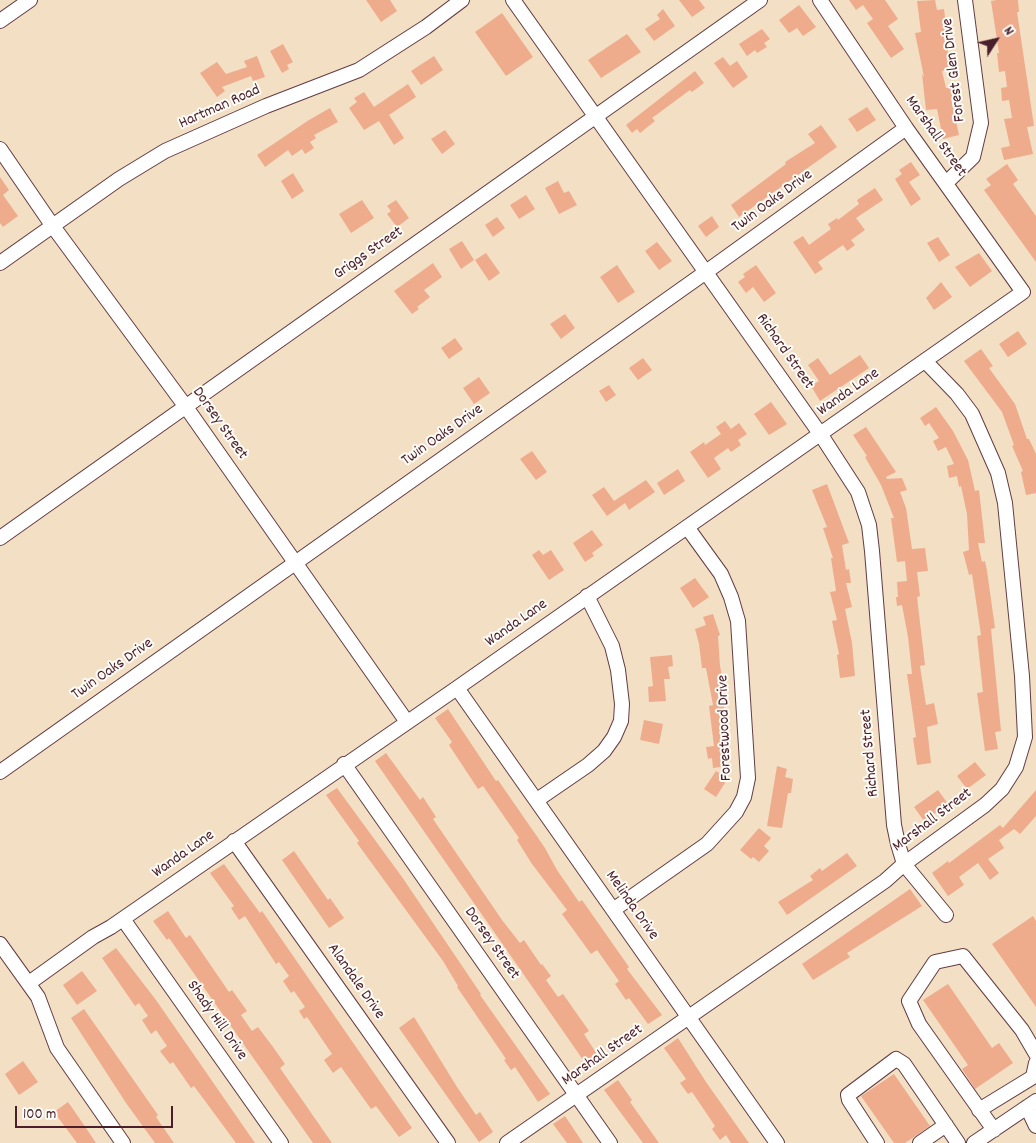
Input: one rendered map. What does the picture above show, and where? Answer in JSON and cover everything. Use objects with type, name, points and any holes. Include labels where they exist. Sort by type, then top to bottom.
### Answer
[{"type":"street","points":[[0,21],[30,0]]},
{"type":"street","name":"Hartman Road","points":[[0,264],[52,225],[119,179],[165,152],[266,106],[359,70],[426,28],[462,0]]},
{"type":"street","name":"Richard Street","points":[[513,0],[821,435],[858,492],[869,525],[894,825],[904,864]]},
{"type":"street","name":"Griggs Street","points":[[0,538],[760,0]]},
{"type":"street","name":"Marshall Street","points":[[820,0],[906,128],[1023,292]]},
{"type":"street","name":"Forest Glen Drive","points":[[946,183],[973,157],[981,123],[965,0]]},
{"type":"street","name":"Twin Oaks Drive","points":[[0,772],[906,128]]},
{"type":"street","name":"Dorsey Street","points":[[0,149],[52,225],[186,406],[408,722]]},
{"type":"street","name":"Wanda Lane","points":[[29,983],[821,435],[1023,292]]},
{"type":"street","name":"Marshall Street","points":[[507,1143],[885,881],[904,864],[985,805],[1002,789],[1016,767],[1025,737],[1022,676],[1005,503],[998,473],[972,414],[957,394],[925,361]]},
{"type":"street","name":"Forestwood Drive","points":[[612,910],[707,844],[736,812],[744,796],[748,778],[738,621],[721,574],[687,527]]},
{"type":"street","points":[[537,800],[588,765],[604,751],[614,737],[621,721],[622,704],[618,670],[612,646],[587,596]]},
{"type":"street","name":"Melinda Drive","points":[[457,688],[777,1143]]},
{"type":"street","name":"Dorsey Street","points":[[344,764],[610,1143]]},
{"type":"street","name":"Alandale Drive","points":[[234,841],[448,1143]]},
{"type":"street","points":[[904,864],[946,915]]},
{"type":"street","name":"Shady Hill Drive","points":[[123,919],[281,1143]]},
{"type":"street","points":[[0,944],[29,983],[44,1008],[50,1034],[57,1048],[123,1143]]},
{"type":"street","points":[[994,1130],[919,1024],[909,1002],[936,962],[963,956],[1022,1030],[1036,1054]]},
{"type":"street","points":[[877,1143],[849,1100],[848,1095],[896,1059],[904,1064],[958,1143]]},
{"type":"street","points":[[979,1110],[1035,1074]]},
{"type":"street","points":[[974,1143],[1032,1104],[1036,1126]]},
{"type":"street","points":[[920,1143],[946,1125]]},
{"type":"building","points":[[366,0],[390,0],[397,11],[381,22]]},
{"type":"building","points":[[679,0],[699,0],[705,8],[692,17]]},
{"type":"building","points":[[849,0],[885,0],[898,19],[888,26],[904,49],[891,58],[867,23],[873,19],[863,5],[856,10]]},
{"type":"building","points":[[935,0],[937,10],[944,9],[948,42],[946,42],[951,69],[942,71],[946,88],[953,87],[954,98],[951,98],[959,135],[943,139],[937,109],[926,110],[922,74],[924,77],[915,33],[921,32],[917,1]]},
{"type":"building","points":[[1018,0],[1019,12],[1017,12],[1034,126],[1027,127],[1033,154],[1004,160],[1001,148],[1010,146],[1004,119],[1012,118],[1009,100],[1002,101],[1001,88],[1007,87],[1005,71],[999,72],[997,53],[999,53],[991,1]]},
{"type":"building","points":[[799,5],[816,27],[803,36],[797,28],[789,33],[779,20]]},
{"type":"building","points":[[663,9],[675,26],[654,41],[645,29],[660,19],[657,15]]},
{"type":"building","points":[[502,13],[533,57],[506,76],[475,32]]},
{"type":"building","points":[[762,29],[770,39],[764,43],[767,47],[757,53],[755,50],[747,56],[739,44]]},
{"type":"building","points":[[627,34],[641,52],[601,78],[588,60]]},
{"type":"building","points":[[283,44],[293,62],[287,65],[289,69],[282,73],[270,51]]},
{"type":"building","points":[[257,56],[265,77],[253,81],[251,76],[222,87],[225,91],[217,97],[200,73],[217,62],[226,74],[247,67],[244,61]]},
{"type":"building","points":[[434,56],[443,70],[421,85],[411,71]]},
{"type":"building","points":[[723,57],[730,66],[737,61],[748,77],[733,88],[714,63]]},
{"type":"building","points":[[695,71],[704,83],[692,92],[690,90],[652,118],[655,121],[640,133],[637,129],[632,133],[626,125]]},
{"type":"building","points":[[408,84],[416,97],[389,115],[404,138],[394,145],[379,121],[364,130],[349,108],[357,102],[354,98],[364,92],[374,107]]},
{"type":"building","points":[[867,107],[876,120],[857,132],[848,119]]},
{"type":"building","points":[[330,108],[338,122],[314,135],[316,138],[310,142],[314,148],[305,154],[302,149],[292,156],[288,150],[265,167],[257,155]]},
{"type":"building","points":[[821,125],[837,147],[739,217],[731,205],[786,164],[785,162],[815,143],[808,134]]},
{"type":"building","points":[[445,130],[455,144],[442,154],[431,139]]},
{"type":"building","points":[[911,162],[920,175],[909,182],[921,199],[911,206],[895,179],[902,174],[899,170]]},
{"type":"building","points":[[1007,164],[1018,180],[1013,184],[1036,216],[1036,262],[984,190],[991,185],[986,179]]},
{"type":"building","points":[[293,173],[304,191],[292,199],[281,181]]},
{"type":"building","points":[[0,177],[9,190],[3,195],[18,216],[3,227],[0,223]]},
{"type":"building","points":[[558,181],[564,193],[569,191],[577,205],[559,214],[545,188]]},
{"type":"building","points":[[875,188],[883,200],[856,218],[865,230],[851,240],[855,245],[847,251],[843,245],[818,262],[823,269],[815,274],[793,242],[803,236],[809,245],[831,229],[828,224],[837,218],[838,220],[859,204],[857,200]]},
{"type":"building","points":[[526,195],[535,209],[519,219],[510,205]]},
{"type":"building","points":[[362,200],[374,218],[351,233],[339,214]]},
{"type":"building","points":[[396,200],[409,218],[397,227],[387,214],[391,211],[387,206]]},
{"type":"building","points":[[712,216],[719,227],[706,237],[698,226]]},
{"type":"building","points":[[497,217],[505,228],[493,237],[485,225]]},
{"type":"building","points":[[938,237],[950,255],[939,262],[927,243]]},
{"type":"building","points":[[462,241],[474,260],[461,269],[449,249]]},
{"type":"building","points":[[657,242],[672,261],[659,270],[645,251]]},
{"type":"building","points":[[486,253],[500,273],[489,281],[475,260]]},
{"type":"building","points":[[979,253],[992,271],[970,287],[955,267]]},
{"type":"building","points":[[433,263],[442,277],[424,290],[430,297],[417,307],[419,309],[412,314],[394,291]]},
{"type":"building","points":[[617,265],[635,292],[618,303],[600,277]]},
{"type":"building","points":[[756,265],[776,293],[764,302],[753,287],[746,293],[738,282],[745,277],[743,274]]},
{"type":"building","points":[[941,282],[952,297],[934,310],[926,298]]},
{"type":"building","points":[[565,314],[575,328],[561,339],[550,324]]},
{"type":"building","points":[[1018,331],[1027,344],[1008,357],[999,344]]},
{"type":"building","points":[[455,338],[463,349],[449,359],[441,348]]},
{"type":"building","points":[[981,349],[993,366],[989,368],[1015,404],[1027,439],[1029,439],[1036,454],[1036,493],[1026,495],[1021,472],[1023,471],[1012,446],[1014,445],[1002,412],[964,361]]},
{"type":"building","points":[[860,355],[869,368],[820,401],[811,386],[819,381],[808,365],[818,358],[830,375]]},
{"type":"building","points":[[643,358],[652,370],[638,380],[629,368]]},
{"type":"building","points":[[479,377],[490,393],[474,404],[463,388]]},
{"type":"building","points":[[609,385],[616,395],[606,402],[599,391]]},
{"type":"building","points":[[771,402],[787,424],[769,435],[754,414]]},
{"type":"building","points":[[936,407],[953,431],[968,460],[975,491],[979,490],[985,543],[978,543],[982,562],[985,561],[987,571],[995,628],[991,629],[1001,731],[995,732],[998,749],[985,751],[977,693],[983,692],[977,636],[981,635],[972,574],[969,575],[963,552],[969,550],[967,514],[961,486],[959,487],[957,476],[949,478],[947,466],[954,464],[946,447],[938,451],[933,441],[939,438],[929,423],[925,426],[920,418]]},
{"type":"building","points":[[725,421],[731,429],[739,423],[747,434],[738,440],[741,445],[731,452],[728,448],[714,458],[721,469],[708,478],[690,452],[704,442],[705,445],[721,434],[716,427]]},
{"type":"building","points":[[866,427],[896,472],[886,477],[887,479],[902,478],[907,490],[900,492],[906,508],[912,549],[925,548],[928,571],[917,572],[920,596],[917,597],[925,665],[920,666],[926,705],[934,703],[938,724],[927,727],[931,763],[917,765],[913,738],[916,737],[907,674],[912,674],[908,637],[902,605],[897,606],[896,597],[898,597],[897,582],[907,581],[905,561],[897,562],[891,518],[894,518],[881,485],[865,457],[867,456],[853,435]]},
{"type":"building","points":[[532,451],[547,472],[536,480],[520,459]]},
{"type":"building","points":[[678,469],[685,481],[664,495],[657,483]]},
{"type":"building","points":[[646,480],[655,492],[629,510],[625,503],[607,516],[592,495],[604,487],[614,501]]},
{"type":"building","points":[[827,484],[849,543],[842,545],[846,570],[849,569],[851,583],[846,583],[852,607],[845,609],[852,643],[855,676],[840,678],[837,655],[839,654],[832,621],[837,620],[830,592],[836,591],[831,558],[833,558],[823,528],[827,527],[812,490]]},
{"type":"building","points":[[592,530],[603,545],[592,553],[594,556],[585,562],[573,543]]},
{"type":"building","points":[[539,550],[543,555],[551,550],[564,570],[549,580],[532,555]]},
{"type":"building","points":[[695,578],[709,597],[693,608],[680,588]]},
{"type":"building","points":[[713,614],[720,635],[718,636],[720,666],[726,696],[723,697],[727,732],[723,732],[727,766],[713,768],[712,758],[708,759],[706,747],[714,746],[709,706],[713,705],[706,668],[702,668],[695,629],[706,625],[703,617]]},
{"type":"building","points":[[672,655],[673,666],[668,667],[670,679],[664,679],[666,701],[649,702],[648,687],[653,686],[650,657]]},
{"type":"building","points":[[448,709],[496,781],[498,780],[545,848],[557,870],[579,902],[582,900],[629,967],[627,969],[662,1015],[648,1024],[629,998],[626,1000],[615,984],[619,981],[597,950],[591,954],[562,914],[567,910],[532,864],[517,840],[519,838],[483,786],[478,789],[449,745],[452,742],[435,718]]},
{"type":"building","points":[[644,720],[663,724],[659,744],[640,740]]},
{"type":"building","points":[[386,753],[420,800],[423,797],[436,817],[433,819],[502,920],[520,943],[524,940],[551,976],[546,980],[558,997],[563,994],[589,1031],[584,1034],[600,1059],[588,1067],[375,761]]},
{"type":"building","points":[[975,762],[986,775],[967,789],[957,776]]},
{"type":"building","points":[[777,766],[787,769],[785,777],[793,779],[791,793],[788,793],[782,828],[767,826]]},
{"type":"building","points":[[716,771],[728,778],[716,797],[704,789]]},
{"type":"building","points":[[337,788],[402,877],[480,995],[550,1094],[538,1102],[515,1067],[511,1070],[504,1060],[506,1059],[457,987],[443,961],[357,843],[359,841],[326,795]]},
{"type":"building","points":[[938,790],[948,804],[924,821],[914,807]]},
{"type":"building","points":[[1036,790],[1036,816],[1020,834],[1014,829],[999,840],[1004,848],[988,859],[999,873],[990,880],[978,863],[959,877],[964,885],[948,896],[932,873],[948,861],[949,863],[1000,825],[1003,828]]},
{"type":"building","points":[[759,828],[771,838],[764,846],[769,851],[759,862],[753,857],[751,859],[740,850]]},
{"type":"building","points":[[294,851],[328,900],[330,898],[344,918],[329,928],[282,860]]},
{"type":"building","points":[[847,853],[857,866],[787,915],[778,902],[813,880],[810,876],[820,868],[822,871]]},
{"type":"building","points":[[224,864],[260,913],[262,911],[412,1128],[399,1137],[376,1106],[371,1109],[341,1067],[333,1073],[324,1060],[332,1054],[307,1017],[304,1019],[299,1011],[305,1007],[294,991],[291,993],[283,981],[289,976],[279,962],[276,964],[245,916],[239,920],[231,908],[234,906],[210,873]]},
{"type":"building","points":[[910,889],[922,906],[847,953],[850,957],[813,980],[802,964]]},
{"type":"building","points":[[168,911],[186,938],[190,935],[229,992],[232,990],[247,1011],[241,1015],[252,1031],[258,1027],[273,1047],[285,1064],[280,1068],[332,1143],[313,1143],[169,938],[167,940],[153,921]]},
{"type":"building","points":[[1033,916],[1036,921],[1036,1007],[992,944]]},
{"type":"building","points":[[116,948],[156,1000],[255,1143],[236,1143],[194,1086],[191,1088],[173,1062],[170,1064],[160,1051],[167,1046],[156,1030],[151,1034],[142,1020],[148,1016],[139,1003],[135,1006],[102,958]]},
{"type":"building","points":[[82,971],[97,991],[77,1005],[63,985]]},
{"type":"building","points":[[948,984],[992,1048],[999,1043],[1013,1063],[975,1089],[962,1069],[968,1065],[923,1000]]},
{"type":"building","points":[[84,1009],[158,1115],[156,1117],[174,1143],[155,1143],[126,1103],[71,1018]]},
{"type":"building","points":[[414,1017],[476,1115],[480,1112],[493,1132],[479,1142],[399,1028]]},
{"type":"building","points":[[678,1038],[749,1143],[731,1143],[726,1135],[720,1140],[712,1129],[715,1126],[692,1092],[688,1094],[680,1083],[686,1079],[664,1048]]},
{"type":"building","points":[[23,1061],[38,1082],[19,1095],[5,1074]]},
{"type":"building","points":[[894,1074],[930,1126],[905,1143],[894,1143],[861,1096]]},
{"type":"building","points":[[618,1080],[632,1100],[630,1102],[659,1143],[643,1143],[604,1090]]},
{"type":"building","points":[[68,1102],[96,1143],[77,1143],[54,1112]]},
{"type":"building","points":[[565,1116],[583,1143],[567,1143],[553,1124]]}]
